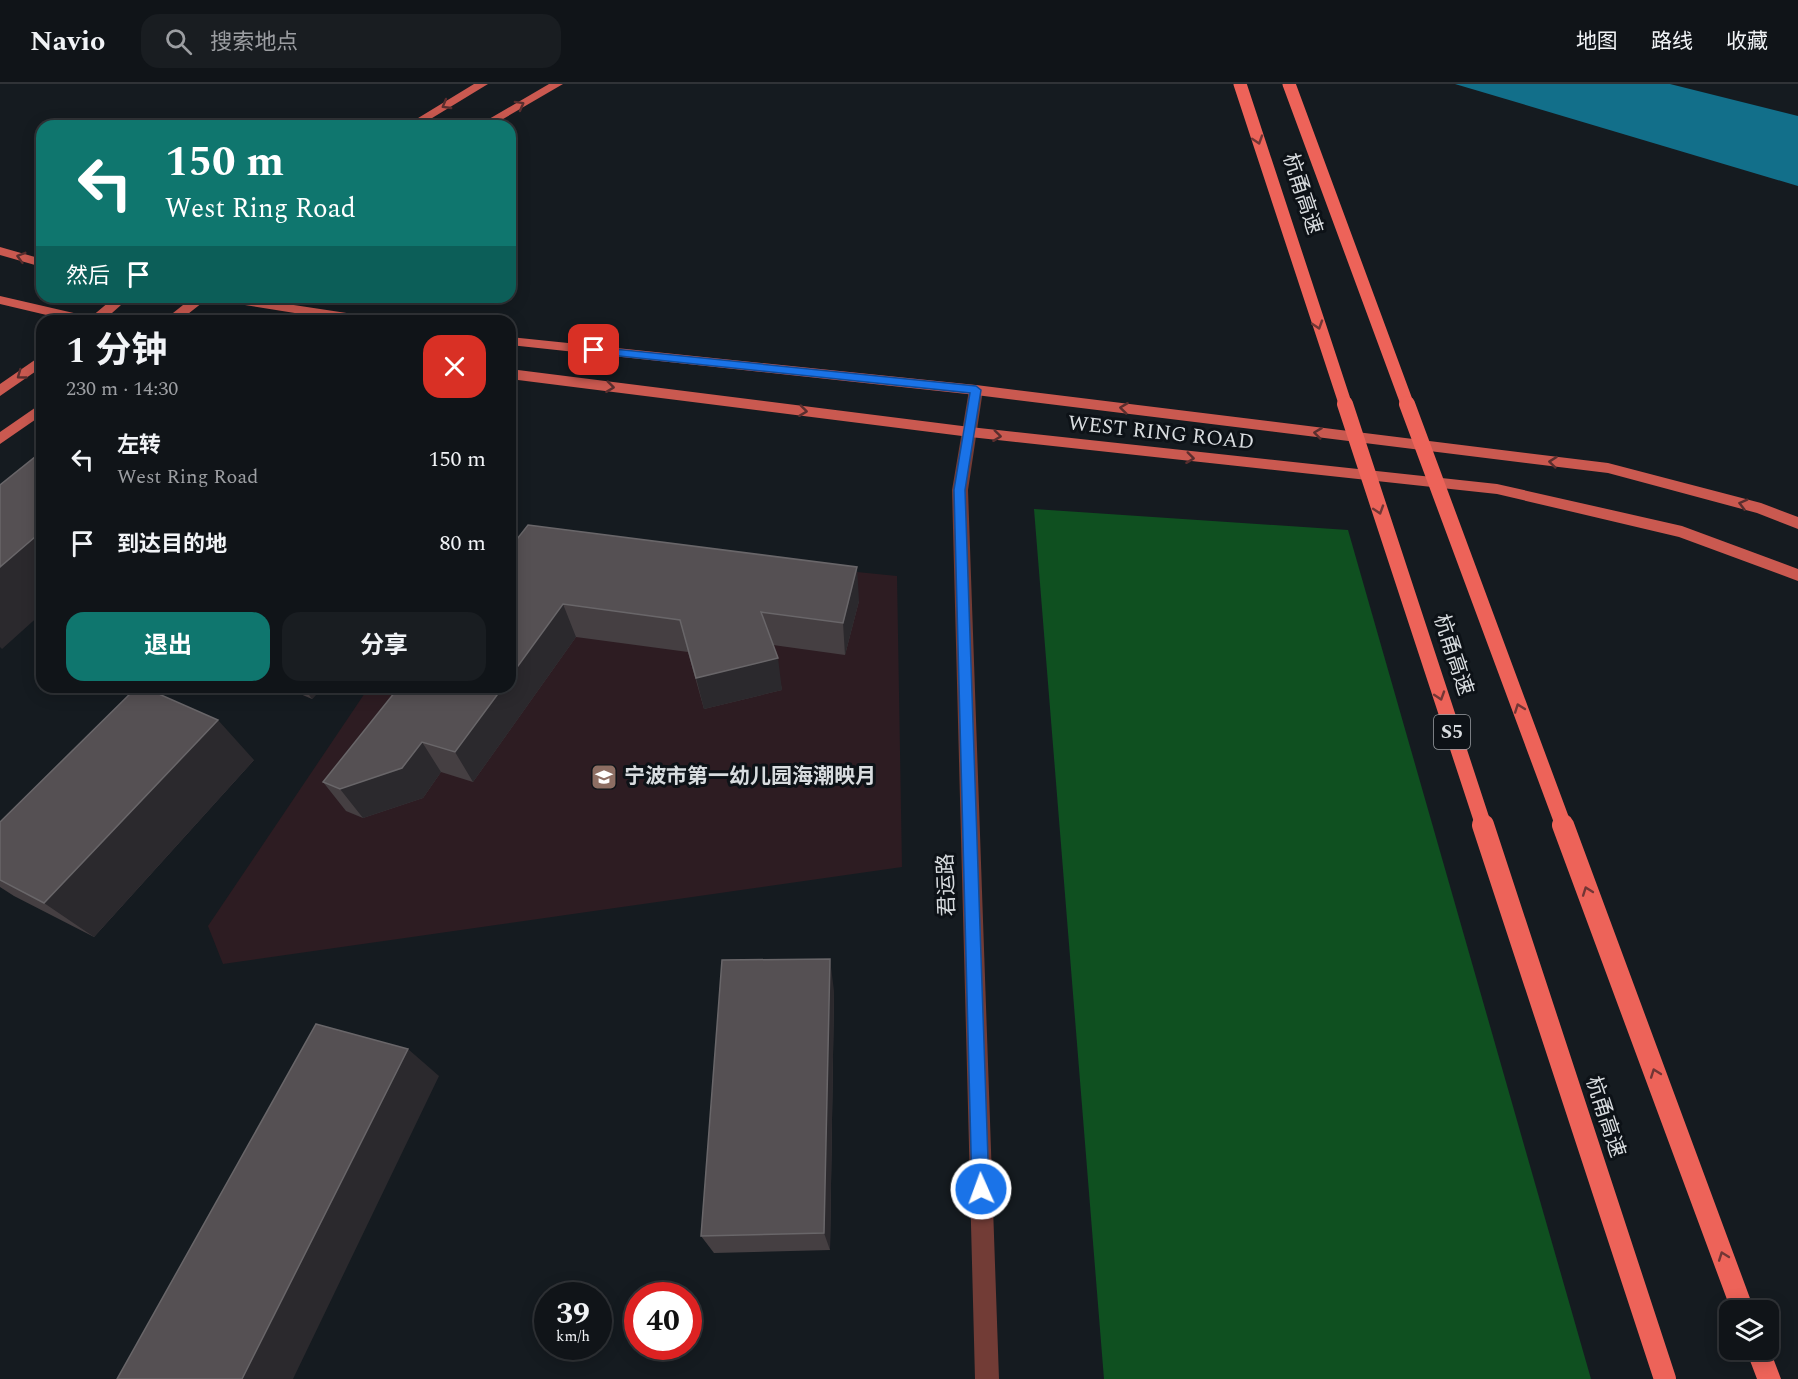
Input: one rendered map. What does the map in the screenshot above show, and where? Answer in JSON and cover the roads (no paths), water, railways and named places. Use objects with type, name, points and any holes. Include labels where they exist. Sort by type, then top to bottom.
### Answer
[{"type":"highway","name":"杭甬高速","points":[[1240,84],[1665,1379]]},
{"type":"highway","name":"杭甬高速","points":[[1289,84],[1739,1300]]},
{"type":"highway","points":[[1761,1360],[1768,1379]]},
{"type":"main road","points":[[421,120],[482,84]]},
{"type":"main road","points":[[494,120],[557,84]]},
{"type":"main road","points":[[0,251],[36,261]]},
{"type":"main road","points":[[0,300],[64,315]]},
{"type":"main road","points":[[102,315],[116,303]]},
{"type":"main road","points":[[178,315],[194,303]]},
{"type":"main road","points":[[252,303],[333,315]]},
{"type":"main road","name":"WEST RING ROAD","points":[[516,342],[976,390],[1608,468],[1761,509],[1798,523]]},
{"type":"main road","points":[[0,391],[36,364]]},
{"type":"main road","name":"WEST RING ROAD","points":[[516,375],[970,432],[1497,489],[1682,532],[1798,574]]},
{"type":"main road","points":[[0,439],[36,412]]},
{"type":"street","name":"君运路","points":[[976,390],[960,490],[987,1379]]},
{"type":"water","points":[[1455,84],[1670,84],[1798,116],[1798,186]]},
{"type":"place","name":"宁波市第一幼儿园海潮映月","points":[[604,777]]}]
